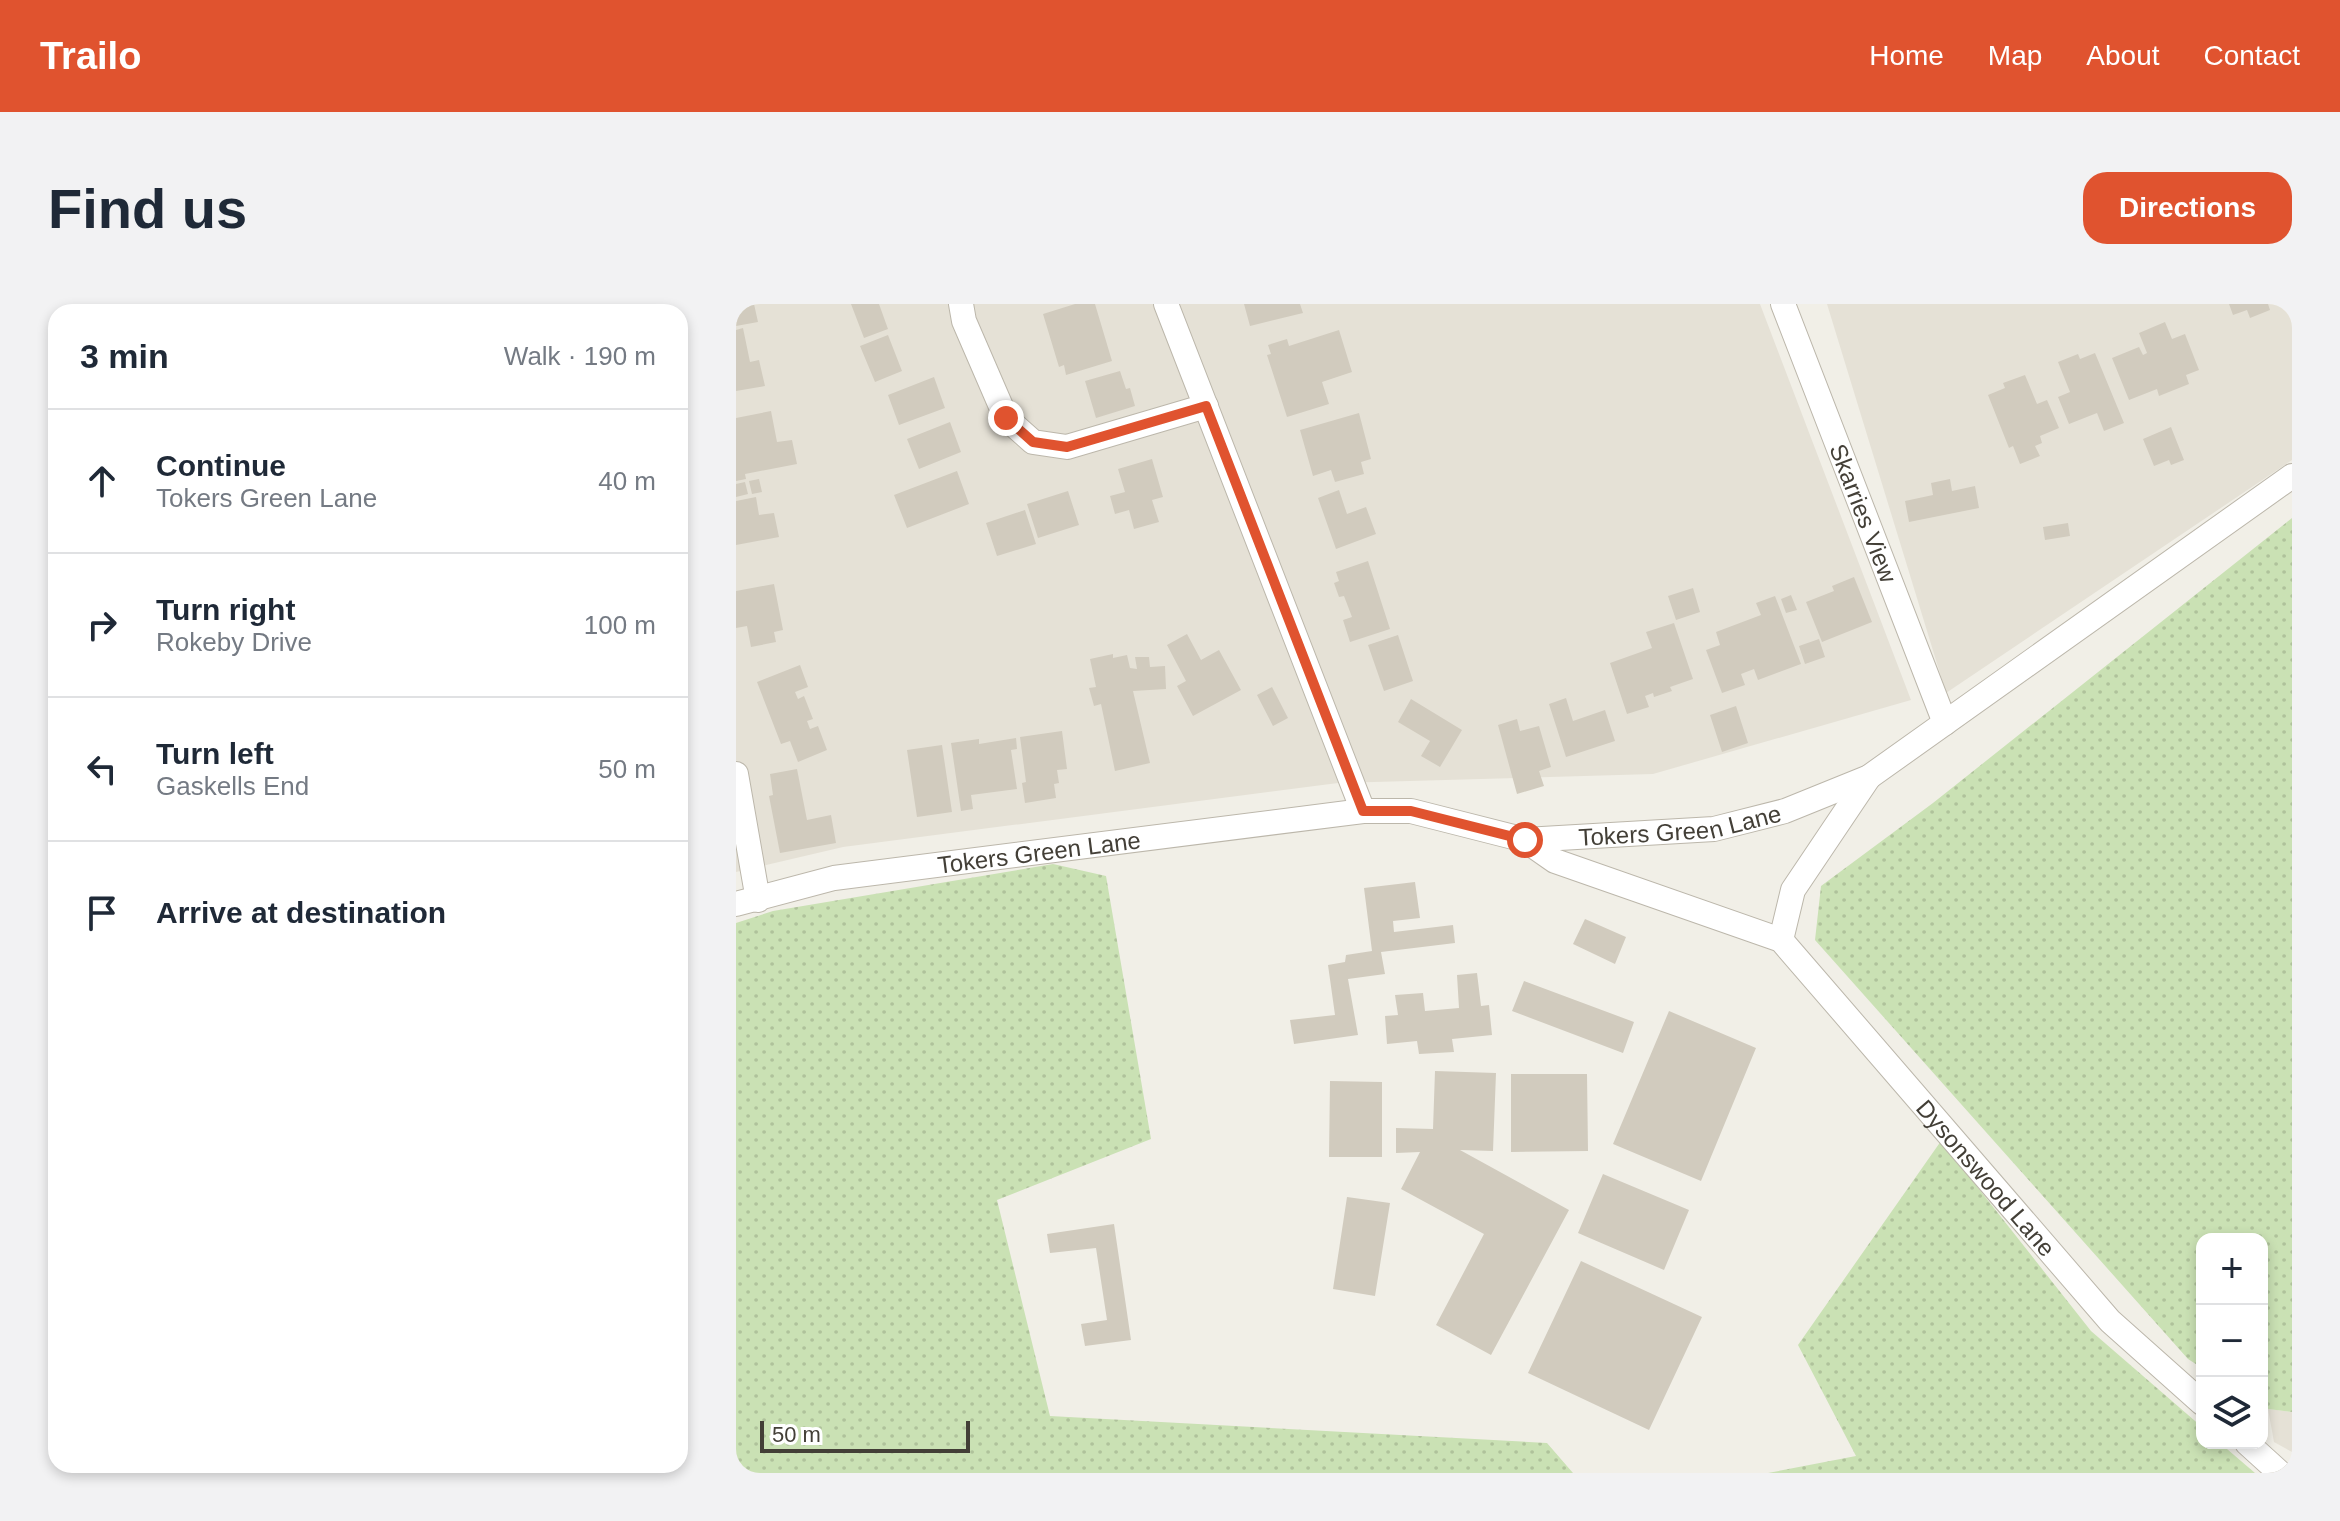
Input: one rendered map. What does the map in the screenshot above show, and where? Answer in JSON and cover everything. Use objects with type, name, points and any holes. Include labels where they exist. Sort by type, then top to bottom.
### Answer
[{"type":"street","points":[[961,304],[964,321],[1006,418],[1033,442],[1067,447],[1206,406]]},
{"type":"street","points":[[1166,304],[1363,811]]},
{"type":"street","name":"Skarries View","points":[[1783,304],[1945,723]]},
{"type":"street","name":"Tokers Green Lane","points":[[747,902],[834,878],[1363,811],[1411,811],[1525,840],[1714,829],[1785,811],[1869,777],[2292,476]]},
{"type":"street","points":[[736,774],[747,902]]},
{"type":"street","points":[[1781,940],[1793,890],[1869,777]]},
{"type":"street","name":"Dysonswood Lane","points":[[1525,840],[1555,861],[1781,940],[2110,1321],[2196,1398]]},
{"type":"street","points":[[2254,1449],[2280,1473]]},
{"type":"shaded area","points":[[736,304],[1760,304],[1911,700],[1653,774],[1338,783],[843,847],[736,872]]},
{"type":"shaded area","points":[[1827,304],[2292,304],[2292,460],[1946,693]]},
{"type":"shaded area","points":[[2268,1409],[2292,1412],[2292,1452],[2274,1442]]},
{"type":"green space","points":[[2292,518],[2292,1412],[2268,1409],[2268,1233],[2196,1233],[2196,1364],[2188,1359],[1815,940],[1821,886],[1933,803]]},
{"type":"green space","points":[[1053,864],[1106,876],[1151,1139],[997,1200],[1050,1416],[1547,1443],[1573,1473],[736,1473],[736,923],[773,911]]},
{"type":"green space","points":[[1941,1141],[2091,1331],[2196,1422],[2196,1449],[2227,1449],[2255,1473],[1768,1473],[1856,1456],[1798,1345]]},
{"type":"building","points":[[736,304],[754,304],[758,322],[736,326]]},
{"type":"building","points":[[851,304],[879,304],[888,329],[864,338]]},
{"type":"building","points":[[1075,304],[1095,304],[1112,361],[1066,375],[1064,365],[1059,367],[1043,314]]},
{"type":"building","points":[[1244,304],[1300,304],[1303,313],[1250,326]]},
{"type":"building","points":[[2229,304],[2268,304],[2270,310],[2250,318],[2247,310],[2233,315]]},
{"type":"building","points":[[2165,322],[2172,339],[2185,334],[2199,370],[2186,375],[2189,384],[2159,396],[2157,389],[2129,400],[2112,358],[2139,347],[2143,355],[2147,353],[2139,333]]},
{"type":"building","points":[[743,328],[750,362],[759,360],[765,386],[736,391],[736,330]]},
{"type":"building","points":[[1339,330],[1352,372],[1322,382],[1329,404],[1287,417],[1267,355],[1271,354],[1268,345],[1287,339],[1289,346]]},
{"type":"building","points":[[888,335],[902,371],[875,382],[860,346]]},
{"type":"building","points":[[2095,353],[2124,423],[2104,431],[2097,413],[2069,424],[2058,397],[2070,392],[2058,362],[2078,354],[2080,359]]},
{"type":"building","points":[[1120,371],[1126,389],[1130,388],[1135,406],[1096,418],[1085,381]]},
{"type":"building","points":[[2025,375],[2037,404],[2047,400],[2059,428],[2040,436],[2042,443],[2035,446],[2040,456],[2020,464],[2013,446],[2009,448],[1988,395],[2005,388],[2003,383]]},
{"type":"building","points":[[934,377],[945,408],[899,425],[888,395]]},
{"type":"building","points":[[771,411],[777,442],[792,440],[797,464],[745,474],[746,479],[736,481],[736,418]]},
{"type":"building","points":[[1359,413],[1371,459],[1361,462],[1364,474],[1335,482],[1331,470],[1313,476],[1300,430]]},
{"type":"building","points":[[950,422],[961,452],[919,469],[907,439]]},
{"type":"building","points":[[2171,427],[2184,460],[2171,465],[2169,460],[2154,466],[2143,439]]},
{"type":"building","points":[[1152,459],[1163,497],[1152,500],[1159,522],[1134,529],[1129,510],[1115,514],[1110,496],[1125,492],[1118,469]]},
{"type":"building","points":[[957,471],[969,504],[907,528],[894,495]]},
{"type":"building","points":[[759,479],[762,492],[752,494],[749,481]]},
{"type":"building","points":[[1950,479],[1952,491],[1975,486],[1979,508],[1909,522],[1905,501],[1933,495],[1931,483]]},
{"type":"building","points":[[745,482],[748,494],[736,497],[736,484]]},
{"type":"building","points":[[1339,490],[1347,514],[1366,507],[1376,534],[1336,549],[1318,498]]},
{"type":"building","points":[[1068,491],[1079,525],[1038,538],[1027,504]]},
{"type":"building","points":[[756,497],[759,515],[774,513],[779,537],[736,545],[736,501]]},
{"type":"building","points":[[1025,510],[1036,544],[997,556],[986,523]]},
{"type":"building","points":[[2068,523],[2070,536],[2045,540],[2043,527]]},
{"type":"building","points":[[1368,561],[1390,629],[1350,642],[1343,620],[1352,617],[1344,596],[1339,597],[1334,583],[1339,581],[1336,572]]},
{"type":"building","points":[[1854,577],[1872,622],[1822,642],[1806,602],[1834,591],[1832,586]]},
{"type":"building","points":[[774,584],[783,630],[774,632],[776,642],[751,647],[747,626],[736,628],[736,591]]},
{"type":"building","points":[[1693,588],[1700,612],[1676,620],[1668,596]]},
{"type":"building","points":[[1791,595],[1797,610],[1786,613],[1781,599]]},
{"type":"building","points":[[1775,596],[1801,664],[1758,680],[1754,669],[1741,674],[1745,685],[1722,693],[1706,650],[1720,645],[1716,632],[1761,615],[1756,603]]},
{"type":"building","points":[[1674,623],[1693,679],[1670,687],[1672,691],[1654,697],[1653,693],[1645,696],[1649,707],[1627,714],[1610,663],[1652,648],[1646,632]]},
{"type":"building","points":[[1187,634],[1201,660],[1219,650],[1241,690],[1193,716],[1177,686],[1186,681],[1167,645]]},
{"type":"building","points":[[1398,635],[1413,681],[1384,691],[1368,645]]},
{"type":"building","points":[[1819,639],[1825,657],[1805,664],[1799,646]]},
{"type":"building","points":[[1113,654],[1113,658],[1127,655],[1130,668],[1137,669],[1135,657],[1149,657],[1150,667],[1165,666],[1166,689],[1133,691],[1150,763],[1115,771],[1101,704],[1094,706],[1089,688],[1096,687],[1090,659]]},
{"type":"building","points":[[800,665],[808,687],[795,692],[798,699],[804,696],[813,719],[807,721],[810,729],[818,726],[827,750],[798,762],[790,741],[781,744],[757,682]]},
{"type":"building","points":[[1272,687],[1288,718],[1273,726],[1257,695]]},
{"type":"building","points":[[1566,698],[1573,721],[1605,710],[1615,741],[1566,757],[1549,704]]},
{"type":"building","points":[[1411,699],[1462,730],[1440,767],[1421,756],[1430,741],[1398,722]]},
{"type":"building","points":[[1736,706],[1748,743],[1722,752],[1710,715]]},
{"type":"building","points":[[1517,719],[1520,731],[1539,726],[1551,767],[1539,771],[1544,786],[1517,794],[1498,725]]},
{"type":"building","points":[[1062,731],[1067,769],[1057,770],[1059,783],[1054,784],[1056,798],[1025,803],[1022,783],[1026,782],[1020,737]]},
{"type":"building","points":[[1016,738],[1017,749],[1011,750],[1017,789],[971,795],[973,809],[961,811],[951,743],[979,739],[979,744]]},
{"type":"building","points":[[942,745],[952,812],[917,817],[907,750]]},
{"type":"building","points":[[797,769],[807,820],[831,815],[836,843],[780,853],[769,796],[773,795],[770,774]]},
{"type":"building","points":[[1415,882],[1420,918],[1393,921],[1394,932],[1453,925],[1455,943],[1381,952],[1385,974],[1348,979],[1358,1035],[1294,1044],[1290,1020],[1335,1015],[1328,965],[1345,962],[1346,955],[1372,951],[1364,888]]},
{"type":"building","points":[[1585,919],[1626,937],[1615,964],[1573,944]]},
{"type":"building","points":[[1477,973],[1481,1006],[1489,1005],[1492,1035],[1452,1039],[1454,1052],[1419,1054],[1417,1041],[1387,1044],[1385,1016],[1398,1015],[1395,995],[1423,993],[1425,1011],[1459,1008],[1457,975]]},
{"type":"building","points":[[1524,981],[1634,1022],[1623,1053],[1512,1011]]},
{"type":"building","points":[[1669,1011],[1756,1048],[1701,1181],[1613,1144]]},
{"type":"building","points":[[1435,1071],[1496,1073],[1493,1151],[1460,1150],[1569,1210],[1491,1355],[1436,1325],[1484,1234],[1401,1189],[1420,1152],[1396,1153],[1396,1128],[1433,1129]]},
{"type":"building","points":[[1511,1074],[1587,1074],[1588,1151],[1511,1152]]},
{"type":"building","points":[[1330,1081],[1382,1082],[1382,1157],[1329,1157]]},
{"type":"building","points":[[1603,1174],[1689,1210],[1664,1270],[1578,1233]]},
{"type":"building","points":[[1347,1197],[1390,1203],[1375,1296],[1333,1289]]},
{"type":"building","points":[[1114,1224],[1131,1340],[1085,1346],[1081,1324],[1107,1320],[1096,1248],[1050,1253],[1047,1234]]},
{"type":"building","points":[[1581,1261],[1702,1317],[1649,1430],[1528,1373]]},
{"type":"route","points":[[1006,418],[1033,442],[1067,447],[1206,406],[1363,811],[1411,811],[1525,840]]}]
